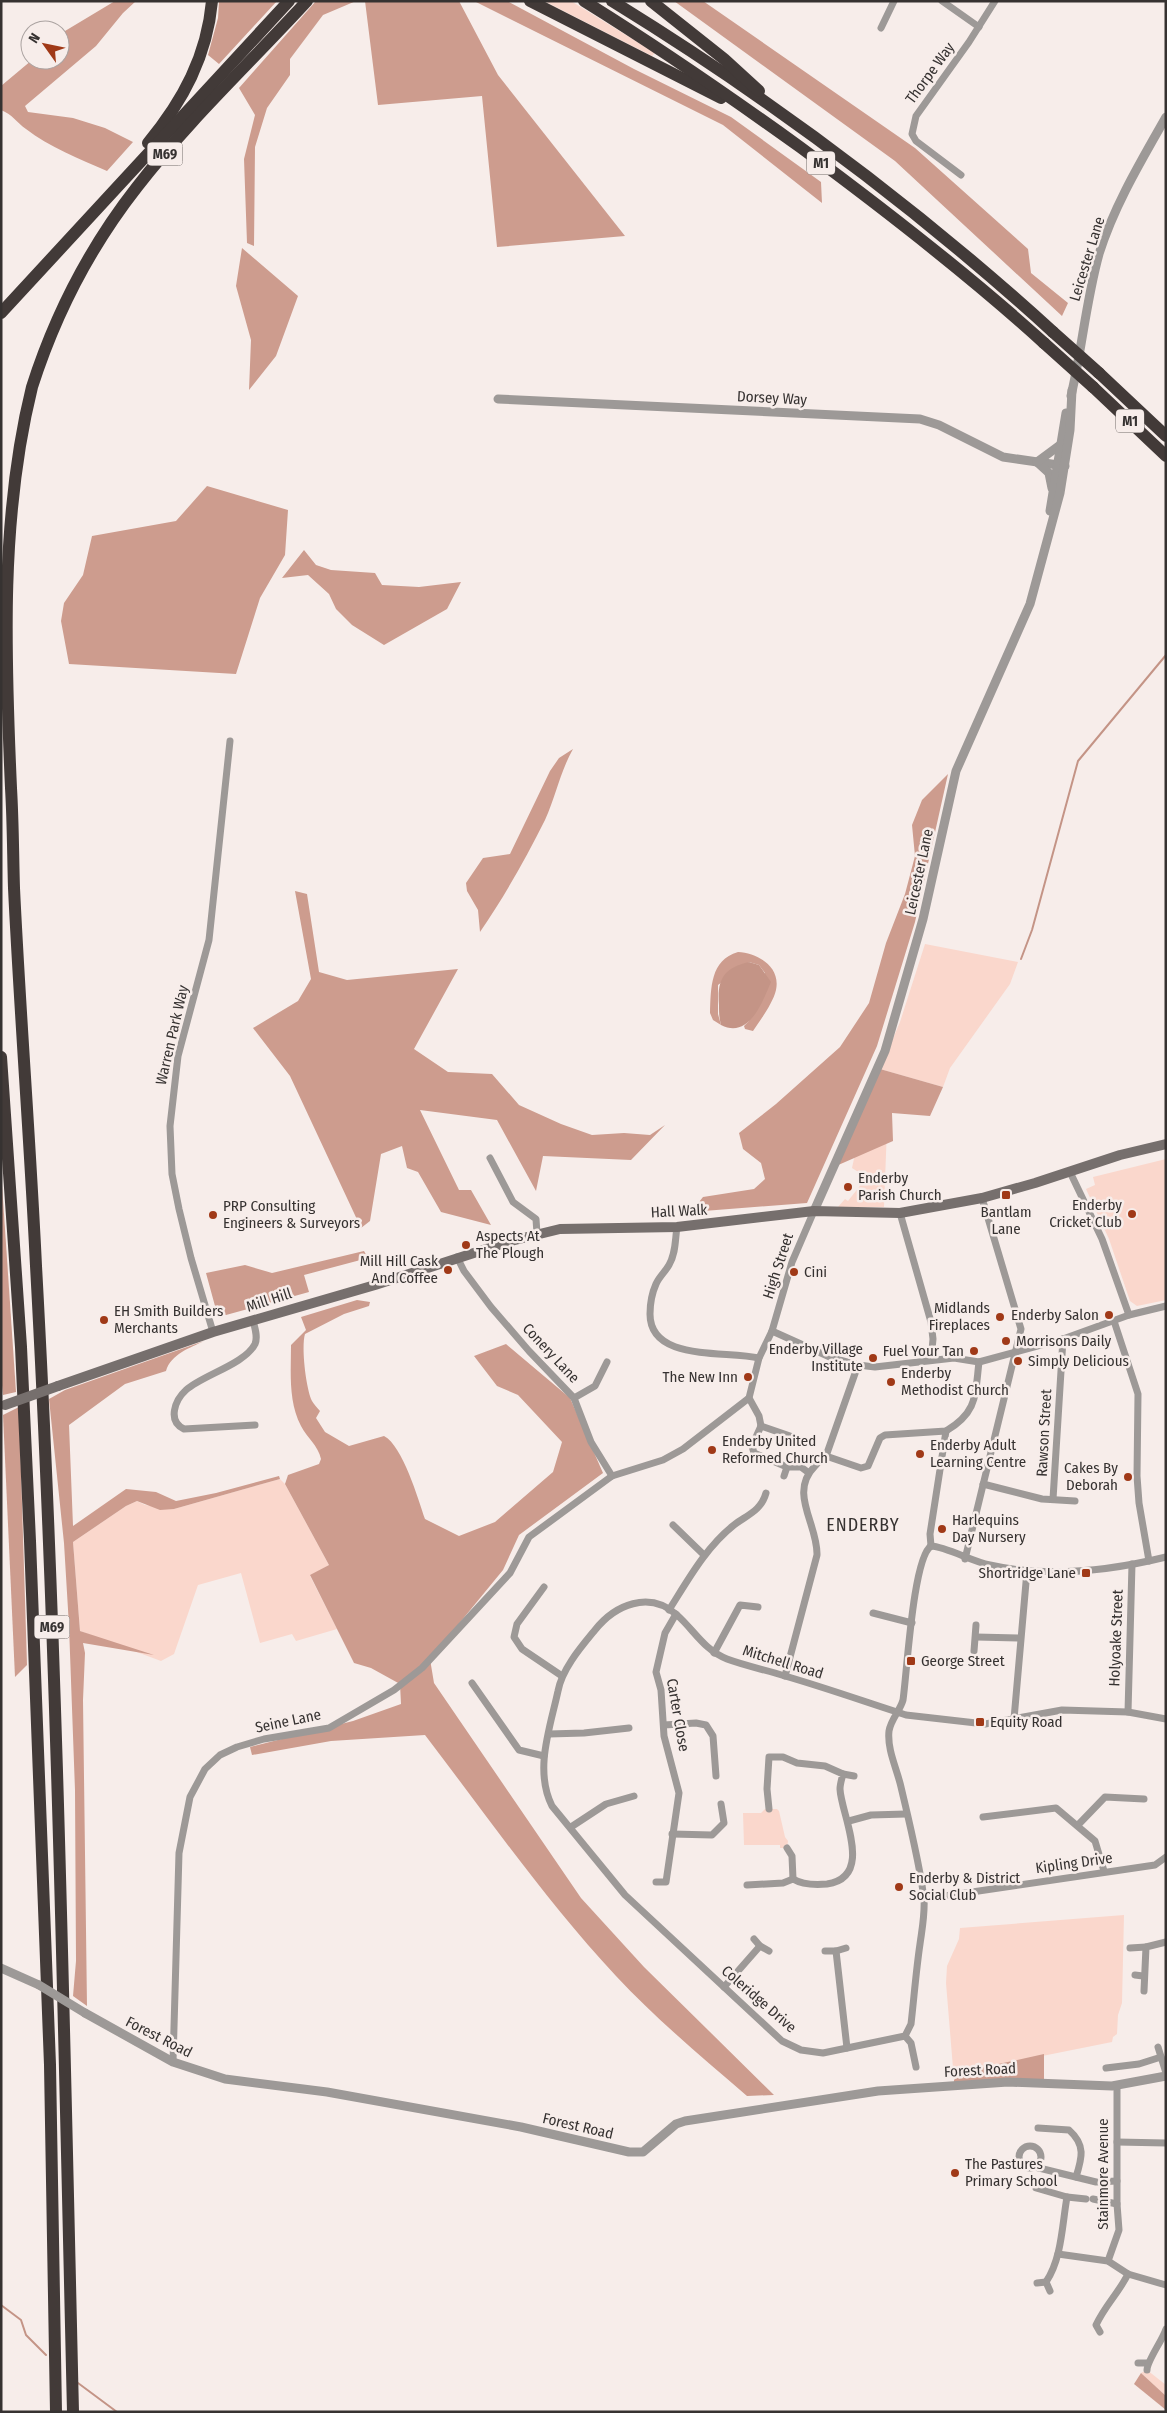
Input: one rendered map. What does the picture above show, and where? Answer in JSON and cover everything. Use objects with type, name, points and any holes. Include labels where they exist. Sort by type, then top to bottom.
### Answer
[{"type":"highway","name":"M69","points":[[108,198],[132,162],[173,112],[188,87],[203,50],[212,1]]},
{"type":"highway","name":"M69","points":[[1,314],[289,1]]},
{"type":"highway","name":"M69","points":[[73,2412],[60,1882],[47,1478],[14,882],[8,721],[4,589],[8,509],[16,445],[30,394],[56,323],[90,257],[114,220],[146,177],[307,1]]},
{"type":"highway","points":[[530,1],[725,100],[800,148]]},
{"type":"highway","name":"M1","points":[[584,1],[730,96],[914,233],[1092,386],[1166,456]]},
{"type":"highway","name":"M1","points":[[612,1],[802,129],[930,227],[1053,332],[1166,436]]},
{"type":"highway","points":[[651,1],[724,59],[802,129]]},
{"type":"highway","name":"M69","points":[[1,1057],[21,1347],[31,1561],[50,2065],[56,2412]]},
{"type":"main road","name":"Hall Walk","points":[[541,1233],[560,1229],[597,1227],[676,1227],[814,1211],[900,1213],[982,1198],[1120,1155],[1166,1144]]},
{"type":"main road","name":"Mill Hill","points":[[3,1406],[214,1332],[300,1305],[376,1285],[457,1257],[541,1233]]},
{"type":"street","points":[[881,28],[894,1]]},
{"type":"street","points":[[942,1],[978,27]]},
{"type":"street","name":"Thorpe Way","points":[[961,175],[916,141],[912,134],[916,116],[995,1]]},
{"type":"street","name":"Leicester Lane","points":[[814,1211],[885,1051],[923,919],[956,771],[977,721],[1010,653],[1030,604],[1060,493],[1060,445],[1072,390],[1088,295],[1105,237],[1122,198],[1166,117]]},
{"type":"street","name":"Leicester Lane","points":[[1047,538],[1052,492],[1070,430],[1072,390]]},
{"type":"street","name":"Dorsey Way","points":[[498,399],[920,419],[939,425],[996,454],[1061,465]]},
{"type":"street","points":[[1052,492],[1049,473],[1037,462],[1060,445]]},
{"type":"street","name":"Warren Park Way","points":[[214,1332],[191,1258],[179,1209],[172,1174],[170,1126],[178,1056],[209,940],[230,741]]},
{"type":"street","points":[[490,1158],[513,1202],[536,1220],[541,1233]]},
{"type":"street","points":[[1070,1172],[1102,1239],[1129,1315]]},
{"type":"street","points":[[965,1559],[1021,1329],[982,1198]]},
{"type":"street","name":"High Street","points":[[750,1398],[759,1358],[772,1331],[792,1262],[814,1211]]},
{"type":"street","points":[[900,1213],[931,1322],[933,1339],[931,1360]]},
{"type":"street","points":[[676,1227],[675,1251],[656,1284],[650,1307],[650,1327],[658,1339],[680,1350],[759,1358]]},
{"type":"street","name":"Conery Lane","points":[[457,1257],[464,1271],[491,1308],[574,1398],[591,1442],[612,1476]]},
{"type":"street","points":[[772,1331],[832,1358],[858,1365],[875,1367],[954,1358],[978,1362],[1063,1339],[1129,1315],[1166,1306]]},
{"type":"street","points":[[253,1321],[256,1339],[250,1350],[187,1389],[180,1397],[173,1415],[176,1424],[184,1429],[254,1425]]},
{"type":"street","points":[[1114,1321],[1138,1394],[1137,1476],[1139,1502],[1149,1561]]},
{"type":"street","name":"Rawson Street","points":[[1054,1499],[1063,1339]]},
{"type":"street","points":[[574,1398],[595,1386],[607,1362]]},
{"type":"street","points":[[829,1456],[865,1468],[871,1464],[880,1438],[885,1434],[946,1431],[962,1420],[972,1406],[976,1396],[978,1362]]},
{"type":"street","points":[[785,1676],[817,1555],[817,1542],[803,1502],[804,1484],[809,1473],[829,1456],[858,1365]]},
{"type":"street","points":[[750,1398],[759,1416],[760,1426],[752,1448],[754,1453],[787,1467],[801,1467],[809,1473]]},
{"type":"street","name":"Seine Lane","points":[[173,2062],[179,1853],[190,1797],[199,1777],[213,1761],[229,1751],[264,1739],[329,1728],[403,1684],[419,1671],[510,1573],[529,1537],[612,1476],[663,1460],[683,1449],[750,1398]]},
{"type":"street","points":[[760,1426],[793,1437]]},
{"type":"street","points":[[931,1546],[930,1534],[946,1431]]},
{"type":"street","points":[[784,1476],[787,1467]]},
{"type":"street","points":[[983,1484],[1017,1494],[1075,1501]]},
{"type":"street","name":"Carter Close","points":[[656,1882],[666,1882],[678,1793],[664,1736],[661,1690],[656,1672],[665,1633],[672,1612],[704,1555],[734,1524],[755,1511],[766,1493]]},
{"type":"street","points":[[673,1525],[704,1555]]},
{"type":"street","points":[[931,1546],[990,1566],[1027,1571],[1061,1572],[1107,1568],[1166,1557]]},
{"type":"street","points":[[916,2067],[911,2043],[905,2036],[911,2024],[920,1943],[924,1928],[924,1900],[889,1743],[890,1726],[903,1700],[922,1559],[925,1551],[931,1546]]},
{"type":"street","name":"Holyoake Street","points":[[1128,1712],[1132,1564]]},
{"type":"street","points":[[1014,1718],[1019,1638],[1027,1571]]},
{"type":"street","points":[[544,1587],[517,1624],[514,1638],[522,1649],[562,1676],[605,1617],[624,1605],[642,1602],[659,1604],[672,1612]]},
{"type":"street","points":[[714,1653],[738,1602],[758,1606]]},
{"type":"street","name":"Mitchell Road","points":[[672,1612],[714,1653],[897,1712]]},
{"type":"street","points":[[873,1614],[912,1623]]},
{"type":"street","points":[[974,1651],[976,1625]]},
{"type":"street","points":[[976,1637],[1019,1638]]},
{"type":"street","name":"Coleridge Drive","points":[[562,1676],[544,1756],[546,1794],[552,1806],[625,1895],[782,2041],[801,2050],[823,2053],[905,2036]]},
{"type":"street","points":[[472,1683],[519,1750],[544,1756]]},
{"type":"street","points":[[897,1712],[964,1723],[997,1723],[1014,1718],[1062,1710],[1128,1712],[1166,1719]]},
{"type":"street","points":[[664,1726],[696,1723],[706,1726],[713,1736],[716,1776]]},
{"type":"street","points":[[549,1734],[625,1731]]},
{"type":"street","points":[[770,1809],[767,1789],[769,1757],[783,1757],[797,1763],[824,1766],[843,1774],[854,1776]]},
{"type":"street","points":[[747,1885],[782,1883],[793,1879],[800,1883],[834,1883],[847,1873],[853,1859],[849,1821],[840,1789],[843,1774]]},
{"type":"street","points":[[570,1827],[606,1804],[634,1796]]},
{"type":"street","points":[[1078,1825],[1105,1797],[1144,1799]]},
{"type":"street","points":[[672,1834],[712,1835],[724,1823],[721,1804]]},
{"type":"street","points":[[983,1817],[1056,1808],[1095,1841],[1104,1871]]},
{"type":"street","points":[[849,1821],[871,1815],[906,1814]]},
{"type":"street","points":[[785,1845],[792,1856],[793,1879]]},
{"type":"street","name":"Kipling Drive","points":[[924,1900],[1104,1871],[1155,1865],[1166,1857]]},
{"type":"street","points":[[754,1939],[760,1946],[769,1951]]},
{"type":"street","points":[[1130,1948],[1146,1947],[1166,1942]]},
{"type":"street","points":[[724,1987],[760,1946]]},
{"type":"street","points":[[1144,1990],[1146,1947]]},
{"type":"street","points":[[825,1951],[836,1951],[846,1948]]},
{"type":"street","points":[[836,1951],[847,2048]]},
{"type":"street","name":"Forest Road","points":[[1,1968],[39,1985],[173,2062],[225,2079],[327,2092],[493,2122],[629,2152],[643,2152],[676,2124],[699,2117],[878,2091],[1008,2082],[1117,2085],[1166,2075]]},
{"type":"street","points":[[1135,1975],[1144,1976]]},
{"type":"street","points":[[1158,2047],[1166,2075]]},
{"type":"street","points":[[1106,2068],[1139,2064],[1161,2057]]},
{"type":"street","name":"Stainmore Avenue","points":[[1108,2261],[1119,2230],[1117,2204],[1117,2085]]},
{"type":"street","points":[[1038,2128],[1069,2130],[1077,2139],[1082,2147],[1083,2157],[1076,2177]]},
{"type":"street","points":[[1117,2142],[1166,2143]]},
{"type":"street","points":[[1035,2167],[1096,2182],[1117,2181]]},
{"type":"street","points":[[1036,2188],[1067,2197],[1117,2204]]},
{"type":"street","points":[[1046,2282],[1058,2254],[1067,2197]]},
{"type":"street","points":[[1058,2254],[1108,2261],[1128,2274],[1166,2285]]},
{"type":"street","points":[[1100,2332],[1096,2325],[1105,2305],[1119,2292],[1128,2274]]},
{"type":"street","points":[[1037,2283],[1046,2282]]},
{"type":"street","points":[[1046,2282],[1050,2291]]},
{"type":"street","points":[[1138,2363],[1147,2367],[1164,2338],[1166,2329]]},
{"type":"shaded area","points":[[115,1],[136,1],[123,13],[96,46],[70,68],[70,28]]},
{"type":"shaded area","points":[[219,1],[277,1],[219,64],[208,55],[218,18]]},
{"type":"shaded area","points":[[316,1],[356,1],[323,15],[290,59],[290,75],[267,108],[255,147],[254,246],[247,243],[244,159],[255,115],[239,88]]},
{"type":"shaded area","points":[[365,1],[459,1],[498,75],[625,236],[497,247],[482,96],[378,105]]},
{"type":"shaded area","points":[[474,1],[507,1],[634,69],[731,117],[821,182],[822,203],[723,125]]},
{"type":"shaded area","points":[[544,1],[571,1],[655,53],[652,56]]},
{"type":"shaded area","points":[[674,1],[703,1],[915,148],[1028,249],[1031,273],[1068,303],[1062,316],[895,161]]},
{"type":"shaded area","points":[[20,70],[68,70],[25,106],[28,112],[73,118],[105,128],[133,142],[107,171],[45,141],[1,110],[1,86]]},
{"type":"shaded area","points":[[242,248],[298,296],[276,356],[249,390],[251,340],[236,286]]},
{"type":"shaded area","points":[[207,486],[288,510],[285,555],[260,598],[236,674],[69,664],[61,621],[64,603],[83,575],[92,536],[176,521]]},
{"type":"shaded area","points":[[304,550],[316,565],[331,570],[375,573],[382,585],[419,587],[461,582],[447,609],[384,645],[352,625],[336,609],[329,594],[308,575],[282,578]]},
{"type":"shaded area","points":[[573,749],[545,820],[498,905],[480,932],[478,910],[467,891],[466,883],[483,858],[510,854],[550,771],[559,758]]},
{"type":"shaded area","points":[[948,774],[915,922],[877,1046],[807,1203],[691,1212],[703,1197],[754,1189],[765,1179],[761,1163],[743,1149],[739,1133],[776,1104],[840,1047],[869,1003],[886,943],[905,894],[915,856],[912,825],[922,800]]},
{"type":"shaded area","points":[[295,891],[307,894],[319,972],[347,980],[458,969],[414,1049],[448,1072],[492,1074],[519,1105],[561,1124],[592,1135],[624,1133],[650,1135],[665,1125],[631,1160],[543,1156],[536,1191],[497,1120],[420,1110],[459,1190],[471,1190],[491,1225],[441,1212],[418,1172],[407,1168],[402,1146],[381,1154],[370,1221],[361,1228],[290,1076],[253,1028],[298,1001],[311,979]]},
{"type":"shaded area","points":[[925,944],[1018,962],[1010,984],[950,1068],[943,1087],[880,1069],[900,1022]]},
{"type":"shaded area","points":[[738,952],[753,955],[766,962],[775,974],[777,982],[772,1000],[753,1031],[745,1029],[744,1026],[749,1021],[765,973],[759,965],[749,962],[718,985],[718,1014],[721,1025],[713,1020],[710,1013],[712,985],[717,968],[722,961]]},
{"type":"shaded area","points":[[749,962],[759,965],[771,982],[759,1009],[747,1023],[739,1027],[731,1028],[721,1025],[719,989],[721,982],[724,976],[733,968]]},
{"type":"shaded area","points":[[880,1069],[943,1087],[930,1116],[892,1113],[893,1141],[836,1166]]},
{"type":"shaded area","points":[[887,1128],[884,1207],[838,1207],[845,1199],[848,1201],[863,1182],[860,1179],[863,1175],[852,1168],[855,1154]]},
{"type":"shaded area","name":"Enderby Cricket Club","points":[[1166,1159],[1166,1300],[1137,1306],[1130,1301],[1109,1239],[1086,1189],[1095,1185],[1093,1177]]},
{"type":"shaded area","points":[[1,1170],[16,1392],[3,1395],[1,1376]]},
{"type":"shaded area","points":[[364,1251],[368,1258],[304,1275],[309,1292],[226,1315],[215,1306],[206,1273],[245,1265],[272,1273]]},
{"type":"shaded area","points":[[357,1300],[370,1302],[369,1306],[344,1314],[305,1334],[304,1357],[308,1387],[312,1401],[320,1411],[316,1418],[325,1432],[349,1446],[384,1436],[391,1442],[403,1461],[425,1519],[459,1536],[495,1522],[553,1472],[562,1442],[518,1395],[497,1386],[474,1356],[506,1344],[570,1398],[603,1473],[519,1535],[503,1570],[430,1659],[434,1683],[581,1898],[644,1967],[774,2095],[747,2096],[680,2038],[631,1992],[565,1918],[425,1735],[331,1741],[252,1755],[250,1747],[353,1721],[401,1704],[400,1684],[371,1668],[354,1663],[310,1575],[329,1565],[285,1484],[288,1475],[319,1464],[321,1459],[301,1426],[292,1396],[291,1345],[306,1330],[301,1317]]},
{"type":"shaded area","points":[[204,1341],[177,1356],[168,1365],[166,1371],[125,1384],[69,1425],[73,1526],[126,1489],[156,1492],[176,1501],[216,1493],[279,1476],[280,1479],[174,1509],[160,1510],[137,1501],[126,1506],[73,1542],[80,1631],[154,1655],[83,1643],[85,1653],[83,1700],[87,2006],[73,1996],[76,1961],[75,1790],[69,1626],[64,1543],[49,1399],[65,1390]]},
{"type":"shaded area","points":[[19,1407],[27,1665],[15,1677],[3,1415]]},
{"type":"shaded area","points":[[280,1479],[285,1484],[329,1565],[310,1576],[337,1629],[296,1641],[292,1634],[260,1643],[241,1573],[198,1585],[174,1654],[161,1661],[80,1631],[73,1542],[126,1506],[137,1501],[145,1505],[174,1509]]},
{"type":"shaded area","points":[[765,1809],[777,1809],[779,1811],[785,1837],[788,1841],[787,1848],[780,1848],[780,1845],[744,1845],[743,1813],[761,1813]]},
{"type":"shaded area","points":[[1124,1915],[1122,2003],[1118,2015],[1117,2034],[1113,2037],[1112,2042],[962,2072],[954,2080],[946,1983],[947,1966],[959,1939],[960,1928]]},
{"type":"shaded area","points":[[1044,2054],[1044,2082],[954,2084],[954,2080],[962,2072]]},
{"type":"shaded area","points":[[1147,2370],[1166,2385],[1166,2396],[1141,2373]]},
{"type":"shaded area","points":[[1141,2373],[1166,2396],[1166,2410],[1134,2384]]},
{"type":"waterway","points":[[1021,959],[1032,930],[1078,761],[1166,655]]},
{"type":"waterway","points":[[1,2305],[21,2320],[26,2335],[46,2355]]},
{"type":"waterway","points":[[78,2383],[117,2412]]},
{"type":"place","name":"Enderby Parish Church","points":[[848,1187]]},
{"type":"place","name":"Bantlam Lane","points":[[1006,1195]]},
{"type":"place","name":"Enderby Cricket Club","points":[[1132,1214]]},
{"type":"place","name":"PRP Consulting Engineers & Surveyors","points":[[213,1215]]},
{"type":"place","name":"Aspects At The Plough","points":[[466,1245]]},
{"type":"place","name":"Mill Hill Cask And Coffee","points":[[448,1270]]},
{"type":"place","name":"Cini","points":[[794,1272]]},
{"type":"place","name":"Enderby Salon","points":[[1109,1315]]},
{"type":"place","name":"Midlands Fireplaces","points":[[1000,1317]]},
{"type":"place","name":"EH Smith Builders Merchants","points":[[104,1320]]},
{"type":"place","name":"Morrisons Daily","points":[[1006,1341]]},
{"type":"place","name":"Fuel Your Tan","points":[[974,1351]]},
{"type":"place","name":"Enderby Village Institute","points":[[873,1358]]},
{"type":"place","name":"Simply Delicious","points":[[1018,1361]]},
{"type":"place","name":"The New Inn","points":[[748,1377]]},
{"type":"place","name":"Enderby Methodist Church","points":[[891,1382]]},
{"type":"place","name":"Enderby United Reformed Church","points":[[712,1450]]},
{"type":"place","name":"Enderby Adult Learning Centre","points":[[920,1454]]},
{"type":"place","name":"Cakes By Deborah","points":[[1128,1477]]},
{"type":"place","name":"Harlequins Day Nursery","points":[[942,1529]]},
{"type":"place","name":"Shortridge Lane","points":[[1086,1573]]},
{"type":"place","name":"George Street","points":[[911,1661]]},
{"type":"place","name":"Equity Road","points":[[980,1722]]},
{"type":"place","name":"Enderby & District Social Club","points":[[899,1887]]},
{"type":"place","name":"The Pastures Primary School","points":[[955,2173]]},
{"type":"district","name":"ENDERBY","points":[[863,1525]]}]
